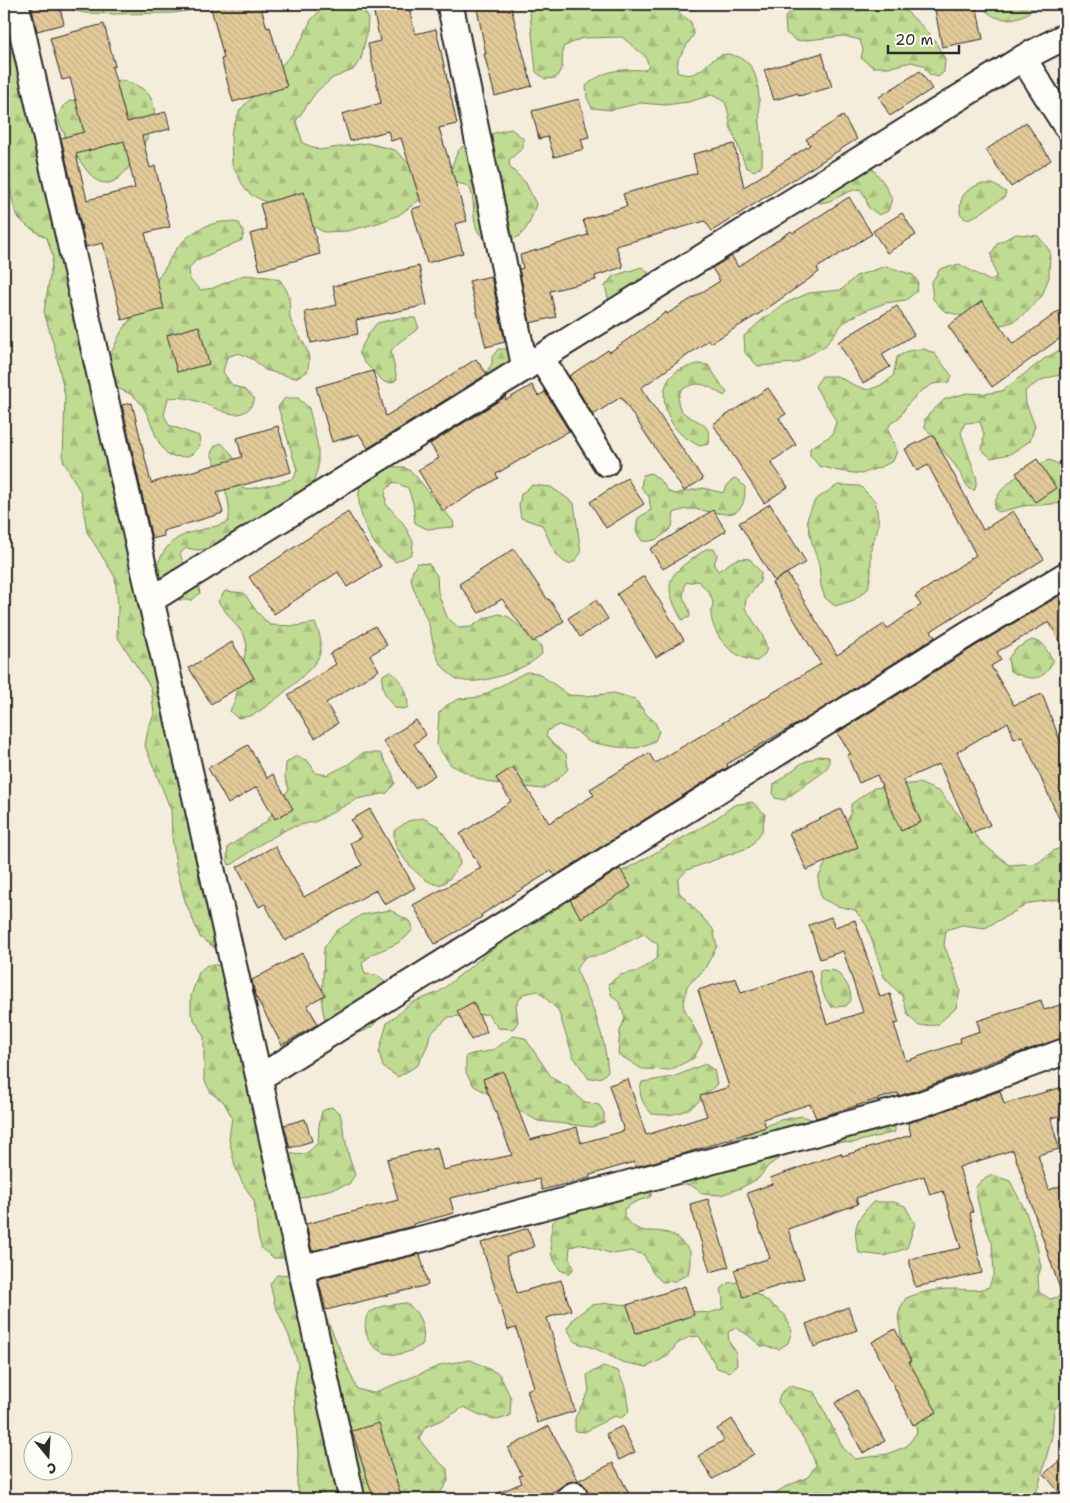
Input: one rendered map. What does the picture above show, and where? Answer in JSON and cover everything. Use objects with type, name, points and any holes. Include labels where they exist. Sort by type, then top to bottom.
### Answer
[{"type":"lane","points":[[16,4],[259,1078],[352,1499]]},
{"type":"lane","points":[[450,4],[533,363],[606,463]]},
{"type":"lane","points":[[151,600],[1022,58],[1066,36]]},
{"type":"lane","points":[[1022,58],[1066,126]]},
{"type":"lane","points":[[259,1078],[960,638],[1066,575]]},
{"type":"lane","points":[[301,1268],[438,1236],[919,1104],[1066,1051]]},
{"type":"green space","points":[[4,4],[25,4],[108,360],[120,334],[179,246],[196,231],[206,226],[228,222],[239,223],[244,232],[242,240],[195,261],[189,269],[190,280],[201,290],[213,288],[244,275],[280,280],[287,290],[289,297],[291,321],[305,345],[309,357],[307,372],[295,378],[265,370],[254,360],[239,353],[227,357],[223,372],[232,385],[245,390],[255,399],[250,407],[238,414],[224,412],[190,399],[168,398],[164,415],[169,425],[199,436],[200,445],[194,453],[187,456],[169,456],[160,444],[139,401],[133,396],[115,388],[229,945],[215,948],[200,937],[185,901],[176,865],[171,810],[145,746],[148,729],[154,714],[151,688],[117,636],[118,606],[115,577],[87,532],[81,493],[63,460],[65,396],[56,353],[44,312],[53,257],[47,238],[28,227],[19,218],[13,202],[9,178],[4,116]]},
{"type":"green space","points":[[69,4],[200,4],[193,10],[173,13],[115,14],[85,13],[72,10]]},
{"type":"green space","points":[[326,4],[359,4],[368,17],[367,32],[361,59],[353,70],[333,78],[317,91],[296,121],[303,143],[319,150],[367,143],[395,150],[428,182],[422,198],[399,215],[348,231],[324,232],[250,194],[245,189],[232,164],[231,133],[240,110],[293,53],[311,20]]},
{"type":"green space","points":[[529,4],[590,6],[596,4],[668,4],[691,22],[694,34],[678,59],[677,72],[693,74],[714,59],[728,54],[745,60],[751,67],[755,75],[759,94],[762,166],[754,171],[746,167],[730,126],[725,102],[712,95],[688,102],[665,105],[641,103],[611,110],[592,108],[587,98],[586,86],[593,80],[613,71],[645,70],[649,66],[645,56],[622,37],[582,38],[563,47],[562,67],[556,78],[545,79],[536,72]]},
{"type":"green space","points":[[981,4],[1036,4],[1036,7],[1022,16],[1007,19],[992,15]]},
{"type":"green space","points":[[878,8],[906,11],[920,24],[935,41],[945,59],[944,72],[938,77],[929,74],[923,65],[911,62],[891,67],[873,67],[861,58],[863,50],[860,40],[844,36],[797,41],[786,33],[785,17],[794,9],[848,12]]},
{"type":"green space","points":[[121,80],[135,85],[146,92],[153,102],[155,120],[142,148],[129,167],[116,180],[102,183],[87,171],[63,132],[57,117],[63,106],[70,101],[88,95],[103,84]]},
{"type":"green space","points":[[511,129],[523,138],[523,148],[509,160],[510,167],[526,183],[536,204],[528,225],[520,235],[508,241],[499,241],[481,236],[474,220],[470,189],[455,183],[450,173],[456,156],[462,147],[472,141]]},
{"type":"green space","points":[[872,168],[884,183],[892,199],[888,211],[879,215],[868,207],[865,196],[860,189],[830,201],[819,203],[818,197],[863,169]]},
{"type":"green space","points":[[980,184],[993,184],[1006,192],[1004,198],[979,214],[965,219],[960,213],[962,198],[970,189]]},
{"type":"green space","points":[[1016,234],[1038,236],[1050,251],[1049,277],[1042,296],[1028,311],[1013,322],[997,326],[944,311],[933,299],[931,283],[940,269],[959,264],[990,281],[996,277],[991,254],[998,243]]},
{"type":"green space","points":[[886,266],[913,275],[918,282],[917,291],[906,300],[885,303],[862,312],[843,323],[825,346],[796,363],[758,366],[745,353],[744,336],[763,319],[786,303],[809,293],[841,290],[856,276]]},
{"type":"green space","points":[[642,267],[648,272],[647,281],[615,303],[608,298],[605,286],[613,276]]},
{"type":"green space","points":[[399,318],[415,318],[419,328],[400,341],[391,351],[397,379],[392,383],[384,382],[364,362],[359,352],[369,333],[377,323]]},
{"type":"green space","points":[[1065,347],[1066,375],[1044,379],[1025,391],[1026,403],[1035,426],[1030,441],[1010,454],[991,458],[982,450],[984,434],[980,422],[965,423],[961,433],[977,479],[975,490],[969,489],[957,468],[925,427],[925,418],[945,399],[967,393],[984,394],[1002,391],[1044,359]]},
{"type":"green space","points":[[498,349],[512,349],[529,354],[479,382],[492,364],[492,357]]},
{"type":"green space","points":[[924,349],[934,353],[952,376],[949,382],[933,384],[921,391],[907,405],[900,417],[890,424],[888,430],[897,451],[893,461],[861,474],[819,466],[810,455],[810,448],[832,435],[836,422],[815,386],[822,376],[837,376],[868,390],[884,384],[893,376],[897,357],[908,351]]},
{"type":"green space","points":[[698,364],[708,365],[727,393],[724,396],[708,386],[698,384],[681,390],[678,402],[680,409],[707,428],[709,444],[699,446],[676,429],[667,413],[664,395],[670,378],[676,372]]},
{"type":"green space","points":[[285,398],[298,398],[309,408],[318,447],[318,467],[313,483],[296,497],[251,522],[244,533],[213,548],[198,550],[186,548],[180,554],[197,582],[200,593],[192,600],[179,600],[161,583],[156,575],[157,565],[166,549],[173,542],[189,533],[228,522],[229,505],[227,496],[211,453],[215,446],[221,443],[232,456],[237,466],[239,480],[243,489],[256,488],[294,478],[297,470],[278,407]]},
{"type":"green space","points":[[1050,460],[1066,468],[1066,503],[1023,506],[999,512],[994,509],[1000,492],[1014,478]]},
{"type":"green space","points":[[383,467],[404,467],[413,473],[453,521],[454,527],[427,529],[415,523],[413,503],[408,488],[394,482],[385,491],[386,504],[403,523],[413,541],[412,554],[396,562],[383,553],[368,533],[361,511],[359,489],[363,479],[369,472]]},
{"type":"green space","points":[[651,473],[662,482],[668,491],[674,494],[703,488],[723,493],[731,480],[736,478],[745,487],[744,500],[741,508],[728,514],[693,509],[674,513],[672,527],[655,540],[642,541],[636,531],[638,518],[651,510],[649,497],[641,487],[643,475]]},
{"type":"green space","points":[[532,485],[551,487],[574,503],[581,553],[574,562],[568,564],[558,556],[542,525],[521,518],[519,505],[521,494]]},
{"type":"green space","points":[[838,485],[860,486],[875,501],[879,523],[871,549],[871,574],[868,589],[854,600],[835,606],[825,598],[821,586],[819,565],[807,519],[815,500]]},
{"type":"green space","points":[[706,549],[714,549],[717,555],[714,565],[718,571],[732,561],[750,559],[761,573],[760,582],[746,599],[745,608],[763,636],[767,649],[764,655],[757,661],[733,652],[721,640],[713,624],[711,597],[698,581],[685,583],[683,597],[689,609],[690,617],[682,620],[675,606],[671,595],[670,585],[672,578],[685,564]]},
{"type":"green space","points":[[417,563],[429,564],[437,576],[438,593],[447,617],[459,628],[471,627],[485,618],[499,614],[509,617],[541,646],[542,654],[525,666],[502,676],[477,681],[455,678],[444,668],[438,659],[429,625],[413,586],[411,575]]},
{"type":"green space","points":[[225,591],[244,593],[257,612],[270,625],[296,626],[315,623],[321,643],[316,662],[278,698],[250,716],[237,718],[230,711],[235,701],[247,645],[244,635],[218,602]]},
{"type":"green space","points":[[1032,640],[1042,643],[1053,660],[1045,673],[1035,678],[1010,671],[1008,659],[1015,649]]},
{"type":"green space","points":[[390,671],[401,682],[405,691],[408,707],[404,709],[395,708],[384,693],[382,685],[383,675]]},
{"type":"green space","points":[[526,672],[538,673],[569,695],[585,696],[614,693],[635,699],[654,721],[659,731],[655,741],[638,748],[616,747],[589,742],[576,731],[559,725],[548,730],[546,736],[566,754],[568,769],[556,781],[542,789],[492,783],[479,779],[451,765],[437,746],[439,713],[447,705],[459,699],[480,697]]},
{"type":"green space","points":[[363,753],[380,753],[392,773],[395,783],[387,793],[357,799],[317,821],[289,828],[229,865],[227,859],[228,847],[266,822],[289,789],[285,778],[286,763],[296,756],[308,761],[316,773],[327,775],[347,765]]},
{"type":"green space","points":[[819,756],[829,757],[829,764],[825,771],[784,800],[775,798],[773,793],[774,784],[802,763]]},
{"type":"green space","points":[[919,783],[940,792],[981,842],[1009,865],[1038,863],[1053,851],[1066,845],[1066,903],[1061,899],[1030,903],[985,928],[962,925],[946,930],[944,945],[960,991],[956,1008],[937,1025],[919,1026],[908,1015],[902,996],[884,977],[867,926],[855,910],[837,906],[821,898],[818,878],[851,813],[851,804],[874,788]]},
{"type":"green space","points":[[752,802],[765,814],[762,831],[750,847],[687,870],[678,880],[679,892],[713,929],[717,946],[704,970],[687,986],[683,1006],[702,1043],[694,1058],[670,1070],[642,1069],[618,1054],[620,1031],[625,1018],[619,1002],[612,996],[608,984],[620,975],[639,971],[657,958],[658,945],[644,934],[601,955],[585,957],[576,969],[601,1032],[608,1071],[602,1077],[589,1079],[573,1056],[558,1010],[538,991],[523,994],[516,1005],[518,1022],[513,1029],[498,1028],[488,1014],[449,1017],[430,1034],[428,1044],[418,1065],[398,1077],[383,1067],[379,1052],[387,1023],[411,1003],[439,992],[505,939],[543,918],[559,906],[711,822],[734,805]]},
{"type":"green space","points":[[423,818],[438,826],[458,854],[460,864],[450,878],[442,884],[429,882],[422,877],[402,856],[395,843],[394,831],[408,821]]},
{"type":"green space","points":[[390,910],[411,922],[413,929],[401,941],[373,954],[362,963],[365,974],[376,975],[390,986],[380,1017],[370,1028],[362,1032],[338,1037],[325,1020],[322,1006],[324,948],[335,932],[361,915]]},
{"type":"green space","points":[[207,965],[219,965],[225,976],[239,1026],[237,1042],[240,1054],[249,1068],[251,1085],[250,1103],[282,1136],[289,1153],[299,1155],[305,1153],[318,1143],[322,1111],[331,1107],[340,1113],[349,1157],[355,1175],[349,1184],[294,1200],[289,1250],[286,1258],[274,1258],[262,1249],[258,1236],[254,1201],[235,1166],[229,1139],[232,1117],[223,1101],[211,1093],[204,1079],[204,1037],[191,1014],[191,996],[199,972]]},
{"type":"green space","points":[[820,970],[836,971],[845,981],[850,991],[851,1000],[846,1006],[831,1007],[822,990]]},
{"type":"green space","points":[[513,1036],[525,1038],[552,1078],[570,1088],[582,1101],[599,1105],[604,1113],[604,1122],[592,1127],[538,1121],[474,1086],[466,1073],[466,1056],[492,1050]]},
{"type":"green space","points":[[705,1064],[714,1070],[717,1084],[689,1109],[664,1115],[652,1114],[646,1107],[640,1091],[642,1082],[673,1077]]},
{"type":"green space","points":[[802,1116],[827,1124],[895,1124],[895,1132],[852,1143],[815,1144],[788,1152],[768,1166],[759,1178],[741,1188],[721,1195],[702,1194],[692,1186],[684,1184],[663,1188],[657,1182],[711,1150],[780,1120]]},
{"type":"green space","points":[[992,1175],[1010,1181],[1025,1210],[1036,1241],[1041,1267],[1038,1277],[1039,1292],[1050,1299],[1066,1295],[1066,1399],[1064,1398],[1054,1410],[1052,1436],[1038,1488],[1031,1499],[907,1499],[897,1491],[875,1499],[766,1499],[785,1487],[808,1477],[816,1465],[808,1445],[778,1402],[780,1394],[790,1386],[814,1392],[844,1449],[856,1459],[887,1454],[907,1446],[917,1432],[898,1317],[906,1298],[912,1296],[929,1291],[975,1290],[989,1287],[994,1273],[992,1243],[981,1215],[975,1188],[981,1181]]},
{"type":"green space","points":[[644,1187],[653,1191],[650,1197],[635,1202],[624,1209],[624,1217],[640,1230],[668,1233],[680,1240],[690,1251],[688,1274],[675,1281],[662,1282],[653,1273],[644,1255],[631,1251],[613,1254],[582,1244],[570,1247],[569,1258],[574,1268],[569,1274],[560,1270],[552,1256],[550,1238],[553,1222],[567,1207]]},
{"type":"green space","points":[[873,1202],[894,1202],[905,1206],[915,1224],[907,1248],[885,1256],[859,1253],[856,1237],[857,1225],[862,1214]]},
{"type":"green space","points":[[291,1274],[315,1292],[357,1389],[373,1393],[444,1364],[471,1360],[499,1374],[511,1398],[510,1416],[498,1420],[482,1416],[464,1407],[446,1418],[425,1427],[419,1439],[447,1469],[448,1481],[438,1496],[424,1499],[301,1499],[297,1484],[298,1453],[294,1393],[298,1364],[289,1336],[275,1305],[270,1284],[277,1275]]},
{"type":"green space","points":[[738,1282],[785,1315],[792,1331],[788,1343],[779,1349],[761,1346],[736,1328],[728,1332],[729,1342],[736,1352],[737,1365],[729,1372],[717,1368],[699,1336],[689,1337],[677,1344],[668,1356],[647,1367],[622,1362],[596,1349],[575,1342],[567,1328],[574,1318],[591,1305],[608,1303],[709,1313],[722,1309],[721,1289],[728,1283]]},
{"type":"green space","points":[[405,1303],[414,1310],[421,1321],[423,1327],[422,1345],[400,1354],[391,1354],[377,1349],[372,1345],[366,1333],[365,1327],[368,1313],[383,1306]]},
{"type":"green space","points":[[603,1366],[618,1371],[625,1387],[629,1412],[621,1418],[614,1416],[585,1432],[575,1431],[575,1418],[589,1391],[587,1375]]},
{"type":"building","points":[[31,4],[59,4],[64,24],[37,31]]},
{"type":"building","points":[[210,4],[260,4],[267,28],[270,27],[287,87],[233,102],[221,59],[224,58]]},
{"type":"building","points":[[372,4],[408,4],[415,34],[436,29],[457,124],[439,128],[467,221],[455,224],[463,253],[427,263],[412,209],[422,206],[401,138],[391,141],[388,131],[350,141],[342,114],[381,103],[368,44],[380,41]]},
{"type":"building","points":[[476,4],[510,4],[532,86],[495,96],[484,54],[486,54]]},
{"type":"building","points":[[934,4],[976,4],[983,39],[942,47]]},
{"type":"building","points":[[104,24],[115,66],[112,67],[127,122],[166,112],[170,129],[142,136],[150,168],[155,166],[170,227],[145,233],[164,309],[122,320],[103,243],[86,247],[61,138],[84,132],[70,78],[62,80],[50,38]],"holes":[[[124,141],[135,188],[87,200],[76,154]]]},
{"type":"building","points":[[822,53],[832,87],[799,96],[798,93],[774,100],[764,70]]},
{"type":"building","points":[[920,71],[932,89],[890,116],[879,97]]},
{"type":"building","points":[[579,99],[589,137],[581,139],[584,149],[554,157],[548,137],[539,139],[532,111]]},
{"type":"building","points":[[843,116],[857,139],[712,231],[705,221],[616,246],[623,267],[595,276],[596,280],[550,291],[556,317],[530,323],[519,269],[523,268],[520,255],[588,235],[583,220],[627,206],[623,194],[697,173],[693,154],[734,144],[744,187],[810,145],[806,139]]},
{"type":"building","points":[[1026,122],[1051,160],[1011,187],[986,150]]},
{"type":"building","points":[[304,192],[320,254],[260,270],[250,234],[267,229],[260,204]]},
{"type":"building","points":[[849,197],[872,234],[817,268],[819,272],[765,310],[711,343],[709,340],[641,388],[703,479],[684,491],[621,397],[593,415],[569,376],[608,350],[610,352],[666,312],[667,314],[720,281],[712,268],[732,256],[738,267],[791,231],[793,233]]},
{"type":"building","points":[[902,213],[916,235],[887,253],[873,231]]},
{"type":"building","points":[[419,266],[427,305],[356,320],[358,334],[311,343],[305,312],[337,305],[333,286]]},
{"type":"building","points":[[491,276],[505,342],[486,347],[469,281]]},
{"type":"building","points":[[982,301],[1013,344],[1066,306],[1066,334],[992,387],[948,326]]},
{"type":"building","points":[[897,306],[914,335],[882,354],[890,367],[863,383],[838,342]]},
{"type":"building","points":[[199,326],[209,364],[177,372],[167,335]]},
{"type":"building","points":[[476,359],[487,374],[368,448],[359,434],[332,442],[316,387],[373,371],[386,416]]},
{"type":"building","points":[[532,385],[538,396],[545,392],[569,431],[496,474],[498,478],[443,511],[418,470],[439,458],[430,444],[505,397],[506,400]]},
{"type":"building","points":[[768,388],[786,414],[779,418],[796,445],[771,462],[788,487],[764,503],[713,424]]},
{"type":"building","points":[[132,403],[151,483],[242,457],[237,438],[278,426],[291,472],[217,492],[223,513],[163,531],[164,536],[152,539],[122,405]]},
{"type":"building","points":[[933,435],[983,530],[1013,511],[1044,559],[931,631],[935,637],[809,717],[727,764],[728,767],[555,876],[551,871],[481,915],[482,917],[435,944],[413,905],[481,868],[460,834],[511,801],[496,778],[513,767],[549,823],[594,795],[590,789],[649,753],[655,763],[821,664],[772,583],[787,573],[837,655],[884,624],[887,629],[921,605],[915,596],[976,555],[928,465],[917,471],[905,449]]},
{"type":"building","points":[[1037,459],[1056,488],[1035,502],[1016,473]]},
{"type":"building","points":[[627,478],[644,504],[606,528],[590,502]]},
{"type":"building","points":[[770,504],[806,562],[774,581],[739,523]]},
{"type":"building","points":[[713,510],[726,531],[663,569],[650,549]]},
{"type":"building","points":[[348,512],[381,566],[347,587],[338,572],[274,614],[249,577]]},
{"type":"building","points":[[514,549],[564,621],[533,642],[502,599],[479,613],[459,584]]},
{"type":"building","points":[[644,576],[684,640],[656,657],[617,594]]},
{"type":"building","points":[[1059,596],[1066,609],[1066,652],[1049,622],[997,652],[1001,660],[991,666],[1014,705],[1042,694],[1061,743],[1066,740],[1066,834],[1022,736],[1014,739],[1008,722],[957,752],[990,825],[971,833],[939,764],[903,780],[921,822],[901,831],[877,775],[859,783],[847,755],[851,754],[837,733]]},
{"type":"building","points":[[596,600],[608,619],[580,637],[568,618]]},
{"type":"building","points":[[375,626],[387,645],[370,655],[379,670],[326,703],[338,723],[315,738],[288,695],[336,664],[330,654]]},
{"type":"building","points":[[232,642],[254,678],[211,704],[189,668]]},
{"type":"building","points":[[416,720],[426,735],[414,744],[435,775],[415,788],[383,741]]},
{"type":"building","points":[[248,745],[267,778],[273,774],[293,809],[275,819],[257,787],[228,804],[208,768]]},
{"type":"building","points":[[370,809],[415,888],[385,905],[376,890],[285,941],[265,904],[259,907],[237,867],[275,846],[304,897],[362,865],[350,843],[361,837],[351,820]]},
{"type":"building","points":[[841,809],[858,847],[807,870],[789,833]]},
{"type":"building","points":[[620,869],[631,887],[581,918],[570,900]]},
{"type":"building","points":[[831,917],[835,927],[855,920],[880,997],[890,994],[899,1023],[894,1024],[906,1061],[961,1042],[960,1038],[980,1031],[977,1021],[1041,1000],[1044,1010],[1066,1003],[1066,1037],[991,1062],[915,1091],[899,1096],[898,1093],[816,1118],[810,1104],[763,1119],[766,1127],[683,1154],[635,1167],[634,1162],[590,1175],[590,1178],[542,1190],[539,1179],[450,1198],[454,1213],[413,1224],[413,1226],[312,1251],[306,1224],[398,1200],[387,1159],[437,1147],[443,1170],[512,1155],[483,1079],[503,1071],[530,1140],[577,1127],[581,1143],[624,1131],[609,1085],[628,1079],[646,1135],[707,1116],[700,1096],[729,1087],[698,990],[736,978],[741,993],[810,970],[827,1024],[863,1012],[843,951],[820,959],[809,925]]},
{"type":"building","points":[[302,953],[325,995],[307,1005],[318,1024],[282,1045],[255,995],[252,980]]},
{"type":"building","points":[[473,1002],[487,1032],[471,1040],[457,1011]]},
{"type":"building","points":[[1066,1086],[1066,1114],[1051,1118],[1059,1149],[1038,1155],[1049,1190],[1066,1184],[1066,1297],[1063,1298],[1013,1150],[959,1167],[973,1212],[970,1213],[982,1273],[915,1287],[909,1259],[961,1248],[943,1191],[930,1195],[924,1176],[856,1198],[858,1204],[788,1229],[804,1278],[743,1297],[734,1270],[770,1258],[747,1193],[772,1184],[770,1178],[841,1153],[842,1156],[911,1135],[908,1123],[1000,1091],[1004,1104]]},
{"type":"building","points":[[305,1119],[312,1141],[290,1148],[284,1125]]},
{"type":"building","points":[[708,1199],[729,1267],[710,1272],[690,1204]]},
{"type":"building","points":[[528,1228],[534,1247],[506,1256],[517,1293],[561,1280],[571,1310],[547,1318],[575,1411],[537,1423],[527,1390],[534,1387],[516,1328],[508,1330],[481,1243]]},
{"type":"building","points":[[420,1254],[428,1285],[326,1310],[318,1279]]},
{"type":"building","points":[[685,1286],[694,1315],[636,1333],[627,1305]]},
{"type":"building","points":[[848,1307],[857,1330],[814,1347],[806,1324]]},
{"type":"building","points":[[895,1329],[911,1361],[909,1362],[937,1412],[913,1425],[872,1342]]},
{"type":"building","points":[[857,1390],[885,1441],[863,1453],[835,1403]]},
{"type":"building","points":[[732,1419],[754,1454],[713,1479],[698,1456],[724,1440],[717,1429]]},
{"type":"building","points":[[379,1423],[402,1499],[374,1499],[352,1431]]},
{"type":"building","points":[[549,1426],[578,1480],[566,1483],[538,1499],[484,1499],[522,1483],[519,1476],[522,1475],[508,1448]]},
{"type":"building","points":[[622,1426],[635,1452],[619,1460],[606,1434]]},
{"type":"building","points":[[1066,1455],[1066,1499],[1065,1499],[1044,1474]]},
{"type":"building","points":[[613,1463],[632,1499],[587,1499],[586,1487],[577,1481]]}]
